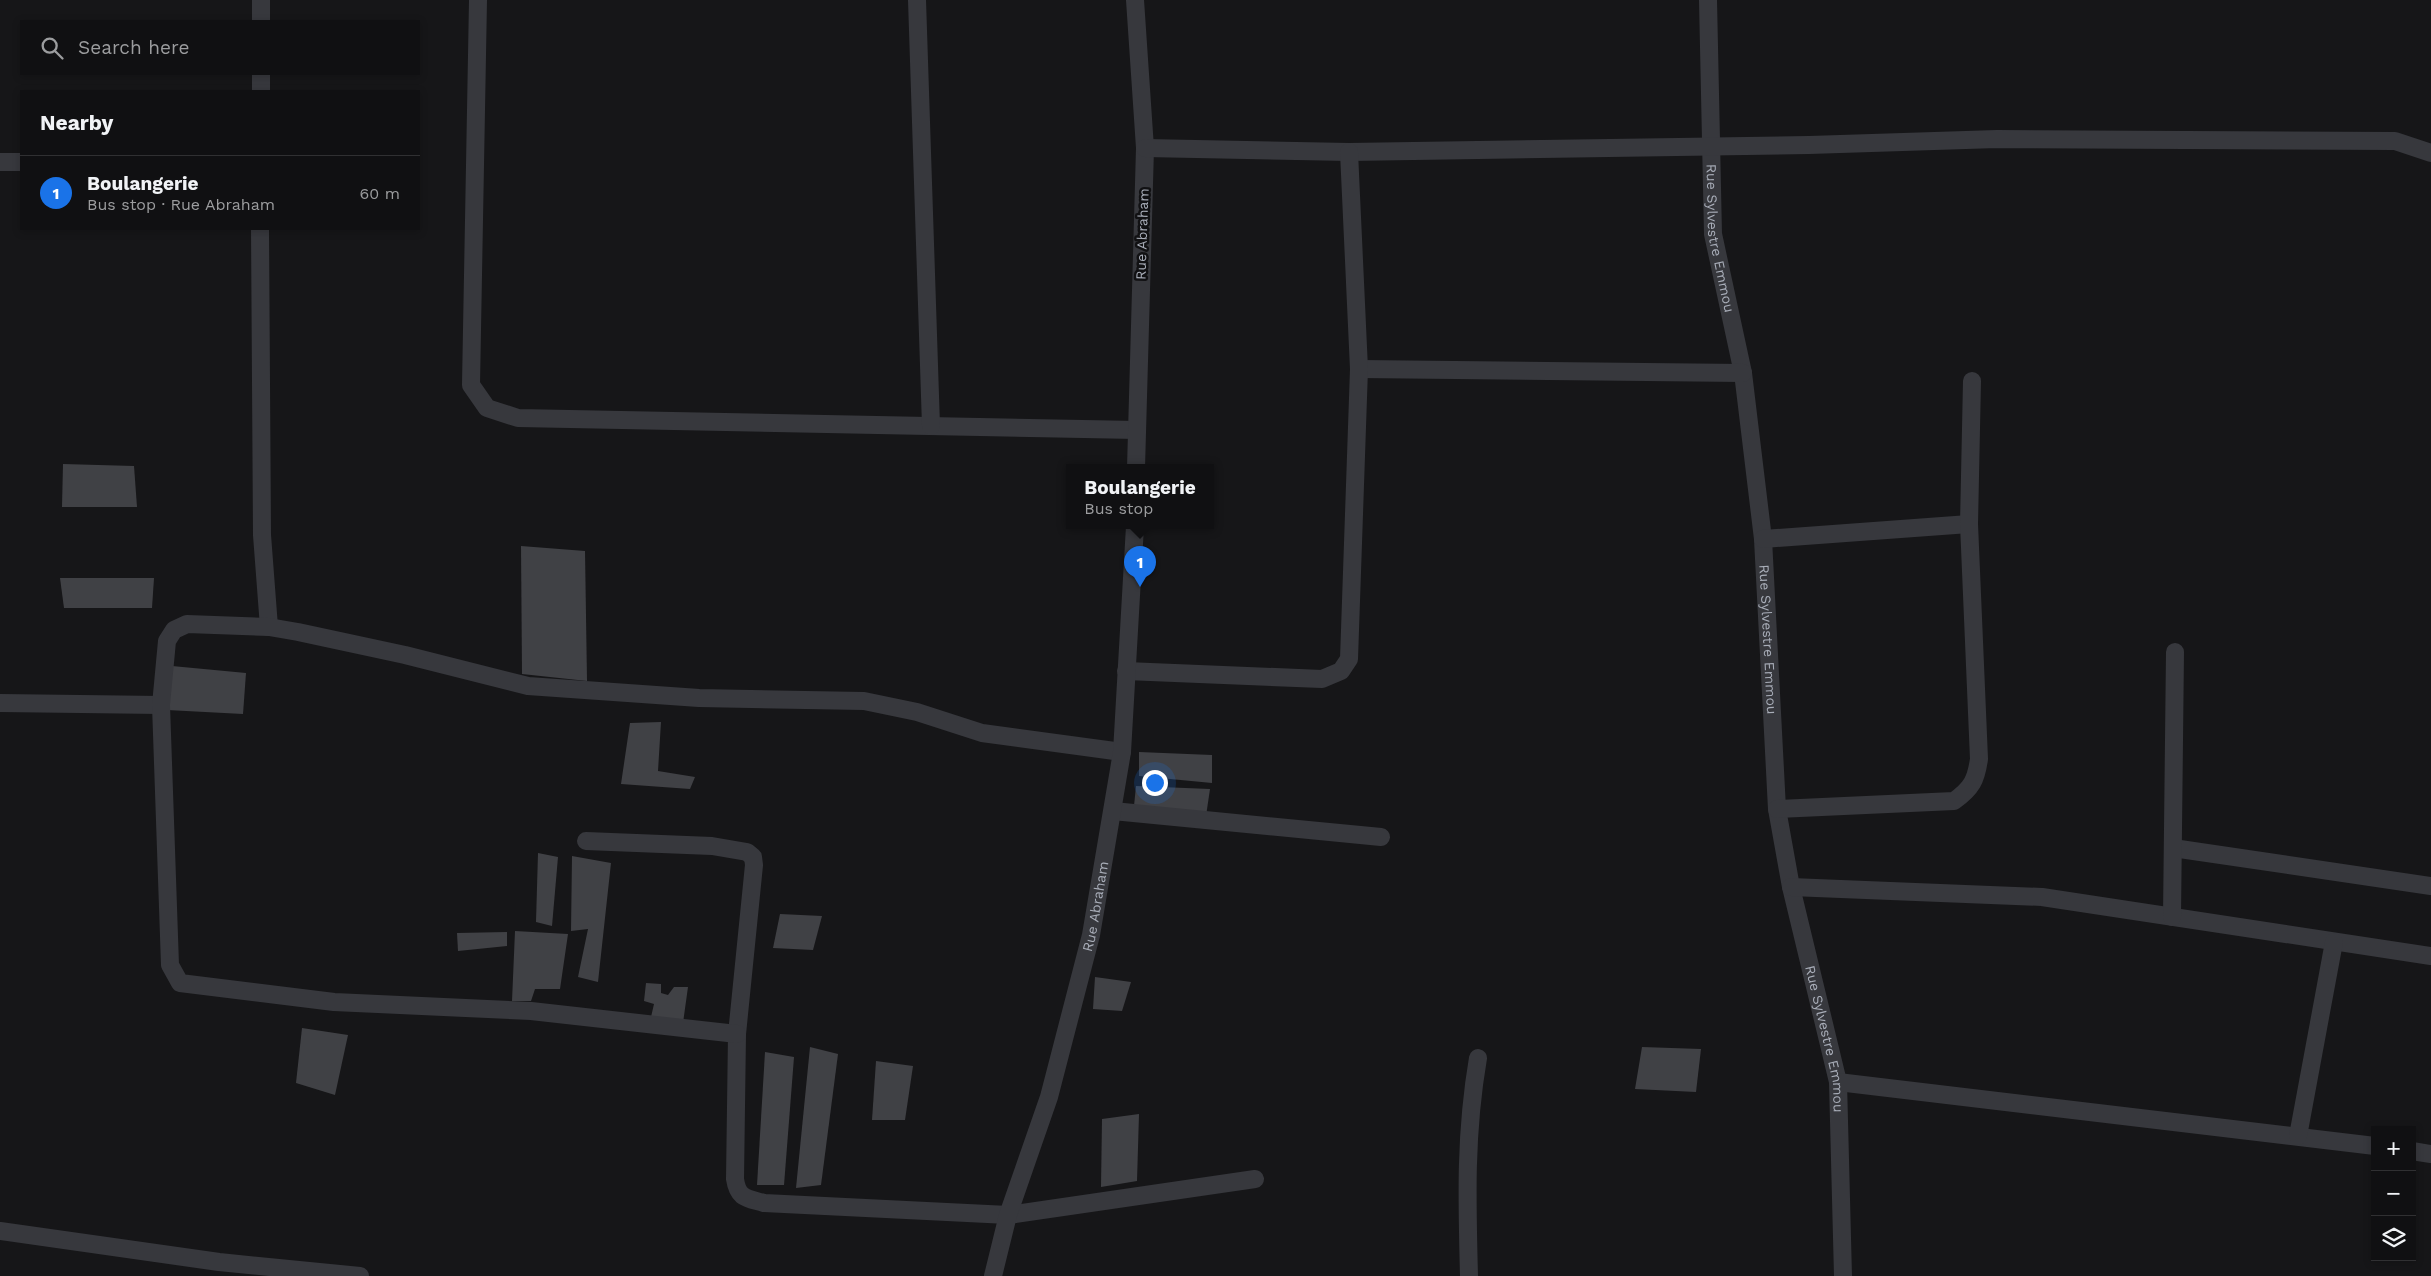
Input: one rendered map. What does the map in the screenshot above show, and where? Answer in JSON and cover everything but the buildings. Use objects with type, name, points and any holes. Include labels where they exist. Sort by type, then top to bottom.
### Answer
[{"type":"street","points":[[261,0],[261,20]]},
{"type":"street","points":[[478,0],[471,385],[487,408],[518,418],[1137,430]]},
{"type":"street","points":[[917,0],[931,426]]},
{"type":"street","name":"Rue Abraham","points":[[1135,0],[1145,148],[1136,464]]},
{"type":"street","name":"Rue Sylvestre Emmou","points":[[1708,0],[1713,234],[1743,373],[1763,539],[1777,809],[1791,887],[1838,1082],[1843,1276]]},
{"type":"street","points":[[261,75],[261,90]]},
{"type":"street","points":[[1145,148],[1349,152],[1997,139],[2394,141],[2431,153]]},
{"type":"street","points":[[1126,671],[1322,679],[1341,671],[1348,659],[1359,369],[1349,152]]},
{"type":"street","points":[[0,162],[20,162]]},
{"type":"street","points":[[260,230],[262,535],[268,627]]},
{"type":"street","points":[[1359,369],[1743,373]]},
{"type":"street","points":[[1777,809],[1954,800],[1968,791],[1977,775],[1979,758],[1969,524],[1972,381]]},
{"type":"street","points":[[1763,539],[1969,524]]},
{"type":"street","name":"Rue Abraham","points":[[993,1276],[1008,1215],[1049,1096],[1091,935],[1122,752],[1135,529]]},
{"type":"street","points":[[737,1034],[531,1012],[334,1002],[180,983],[170,965],[161,705],[167,640],[174,630],[187,624],[268,627],[405,655],[528,686],[690,698],[864,701],[917,712],[982,733],[1122,752]]},
{"type":"street","points":[[2172,917],[2175,652]]},
{"type":"street","points":[[0,703],[161,705]]},
{"type":"street","points":[[1113,811],[1381,837]]},
{"type":"street","points":[[586,841],[712,846],[747,852],[753,857],[754,865],[737,1034],[735,1179],[737,1191],[744,1198],[764,1203],[1008,1215],[1255,1179]]},
{"type":"street","points":[[2173,848],[2431,886]]},
{"type":"street","points":[[1791,887],[2042,897],[2431,956]]},
{"type":"street","points":[[2298,1136],[2334,942]]},
{"type":"street","points":[[1468,1276],[1467,1142],[1470,1105],[1478,1058]]},
{"type":"street","points":[[1838,1082],[2371,1145]]},
{"type":"street","points":[[2416,1152],[2431,1154]]},
{"type":"street","points":[[0,1231],[219,1262],[360,1276]]},
{"type":"place","name":"Boulangerie","points":[[1140,587]]}]
